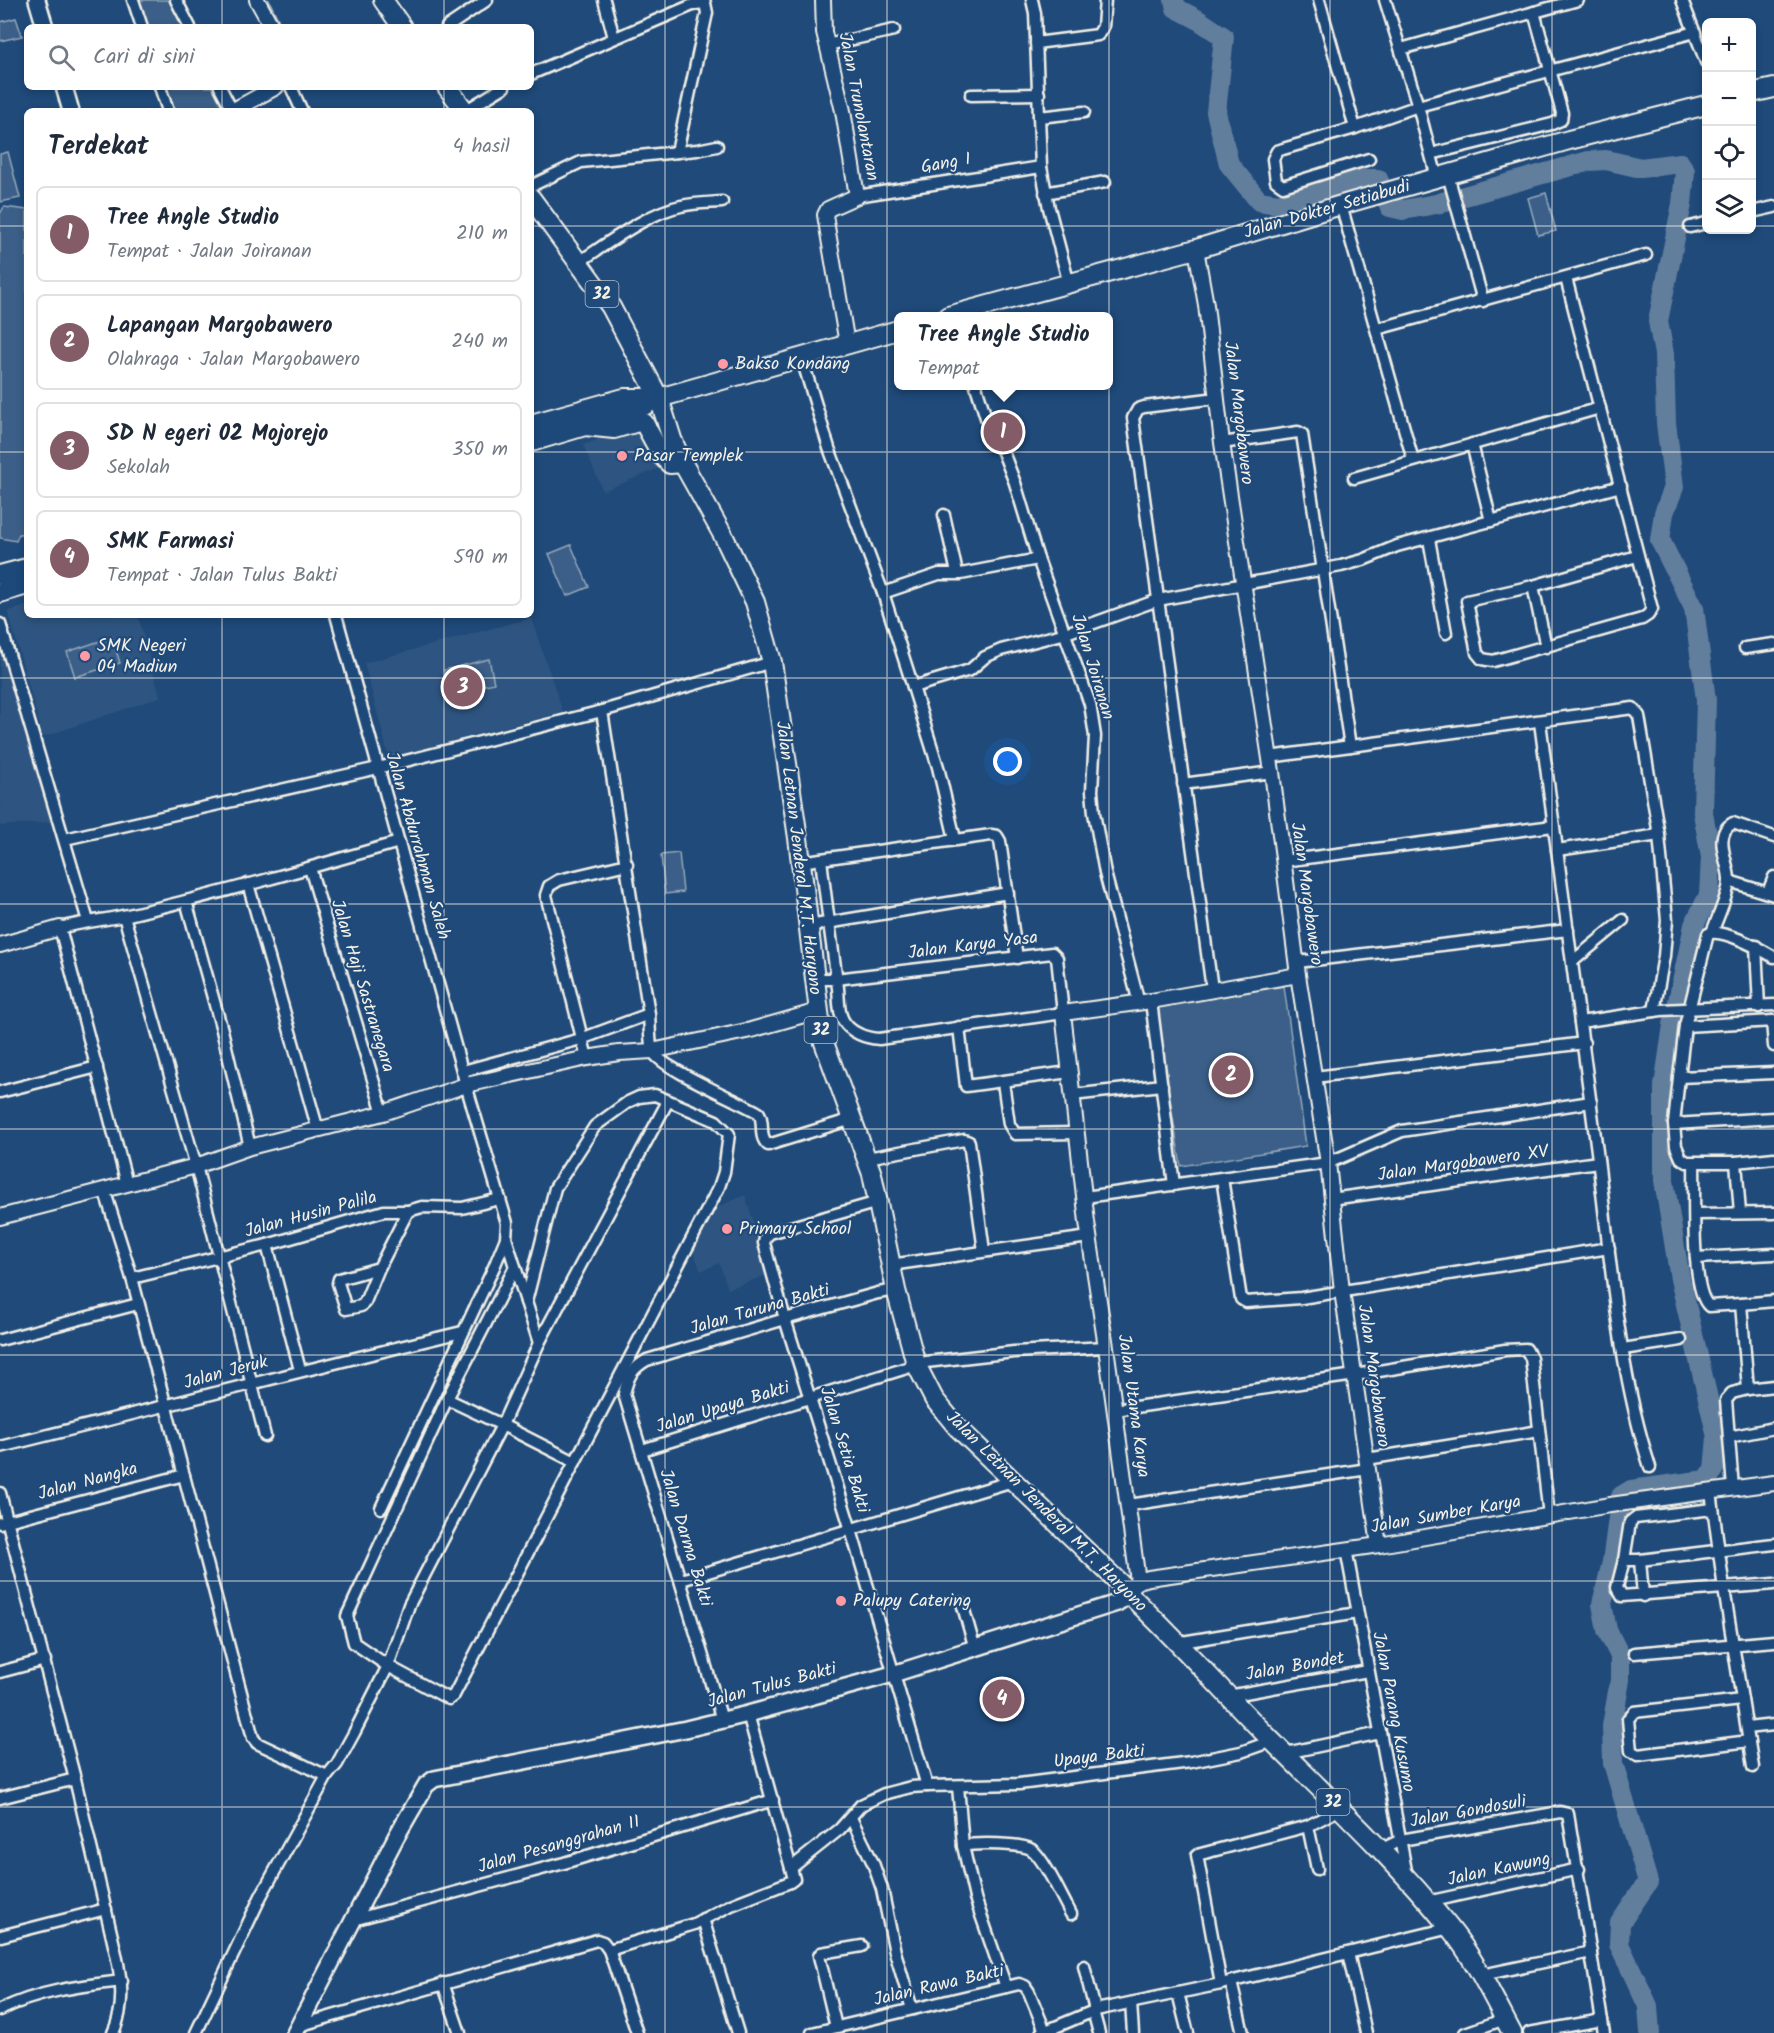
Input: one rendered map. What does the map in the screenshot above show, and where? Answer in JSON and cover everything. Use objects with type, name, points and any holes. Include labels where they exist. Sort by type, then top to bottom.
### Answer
[{"type":"main road","points":[[37,0],[44,24]]},
{"type":"main road","points":[[382,0],[399,24]]},
{"type":"main road","points":[[65,90],[70,108]]},
{"type":"main road","points":[[449,90],[463,108]]},
{"type":"main road","points":[[1756,93],[1773,91]]},
{"type":"main road","name":"Jalan Dokter Setiabudi","points":[[969,312],[1196,249],[1393,190],[1446,181],[1569,140],[1702,106]]},
{"type":"main road","name":"32","points":[[534,202],[611,307],[659,398]]},
{"type":"main road","points":[[534,441],[632,412],[659,398],[894,331]]},
{"type":"main road","points":[[534,423],[624,398],[659,398]]},
{"type":"main road","name":"Jalan Letnan Jenderal M.T. Haryono","points":[[659,398],[672,439],[683,463],[724,537],[755,602],[772,662],[822,1037],[867,1158],[890,1265],[916,1364],[934,1399],[957,1427],[1013,1481],[1133,1586],[1134,1599],[1408,1880],[1450,1928],[1482,1975],[1509,2026]]},
{"type":"main road","points":[[585,426],[614,429],[638,422],[644,423],[662,456],[670,464],[683,463]]},
{"type":"main road","points":[[0,575],[24,569]]},
{"type":"main road","points":[[0,592],[24,586]]},
{"type":"main road","name":"Jalan Tulus Bakti","points":[[353,1920],[420,1795],[426,1785],[434,1779],[722,1720],[893,1674],[1117,1604],[1124,1599],[1133,1586]]},
{"type":"main road","points":[[297,2030],[353,1920]]},
{"type":"street","points":[[134,0],[141,24]]},
{"type":"street","points":[[176,0],[188,24]]},
{"type":"street","points":[[257,0],[270,24]]},
{"type":"street","points":[[451,24],[487,0]]},
{"type":"street","points":[[604,0],[614,38]]},
{"type":"street","name":"Jalan Trunolantaran","points":[[823,0],[827,45],[843,111],[857,196],[828,208],[825,215],[847,344]]},
{"type":"street","points":[[1032,0],[1035,13],[1041,166],[1045,193],[1069,284]]},
{"type":"street","points":[[1036,43],[1098,35],[1103,27],[1105,0]]},
{"type":"street","points":[[1319,0],[1355,128]]},
{"type":"street","points":[[1385,0],[1431,154],[1457,205],[1483,301]]},
{"type":"street","points":[[1401,49],[1578,0]]},
{"type":"street","points":[[1682,0],[1702,50]]},
{"type":"street","points":[[534,73],[695,4],[705,3],[707,12],[677,152]]},
{"type":"street","points":[[1431,154],[1561,120],[1562,113],[1534,12]]},
{"type":"street","points":[[827,45],[894,30]]},
{"type":"street","points":[[1370,159],[1288,186],[1279,185],[1276,181],[1273,159],[1277,152],[1418,106],[1695,32]]},
{"type":"street","points":[[161,90],[167,108]]},
{"type":"street","points":[[222,90],[230,108]]},
{"type":"street","points":[[238,108],[270,90]]},
{"type":"street","points":[[292,90],[301,108]]},
{"type":"street","points":[[470,108],[499,90]]},
{"type":"street","points":[[971,94],[1039,94]]},
{"type":"street","points":[[1039,117],[1084,112]]},
{"type":"street","points":[[534,185],[581,162],[717,146]]},
{"type":"street","name":"Gang I","points":[[857,196],[1041,166]]},
{"type":"street","points":[[1045,193],[1105,182]]},
{"type":"street","points":[[579,262],[662,212],[678,206],[722,202]]},
{"type":"street","points":[[1341,205],[1413,460]]},
{"type":"street","points":[[1756,211],[1774,207]]},
{"type":"street","points":[[1690,226],[1702,224]]},
{"type":"street","name":"Jalan Margobawero","points":[[1196,249],[1206,306],[1222,443],[1245,584],[1298,968],[1328,1163],[1342,1291],[1379,1545]]},
{"type":"street","points":[[1377,329],[1646,255]]},
{"type":"street","points":[[1566,278],[1652,609],[1642,619],[1546,647],[1488,661],[1482,659],[1477,652],[1467,601],[1533,586],[1637,556]]},
{"type":"street","points":[[801,356],[829,448],[883,593],[913,687],[938,767],[955,839]]},
{"type":"street","name":"Jalan Joiranan","points":[[977,390],[988,424],[1016,483],[1038,559],[1090,704],[1095,736],[1092,791],[1094,813],[1105,873],[1145,1002],[1162,1085],[1174,1185]]},
{"type":"street","points":[[1212,989],[1134,414],[1138,409],[1144,407],[1217,398]]},
{"type":"street","points":[[1354,478],[1600,408]]},
{"type":"street","points":[[1222,443],[1298,432],[1302,434],[1350,746]]},
{"type":"street","points":[[1472,444],[1491,521]]},
{"type":"street","points":[[913,687],[970,670],[985,657],[1001,650],[1066,633],[1158,600],[1363,560],[1397,546],[1429,540],[1621,486]]},
{"type":"street","points":[[944,515],[957,573]]},
{"type":"street","points":[[1429,540],[1446,633]]},
{"type":"street","points":[[883,593],[927,577],[961,574],[1038,559]]},
{"type":"street","points":[[1533,586],[1546,647]]},
{"type":"street","name":"Jalan Abdurrahman Saleh","points":[[337,618],[464,1078],[507,1223],[506,1238],[539,1343]]},
{"type":"street","points":[[0,624],[88,921]]},
{"type":"street","points":[[1745,648],[1774,644]]},
{"type":"street","points":[[65,839],[378,768],[602,711],[772,662]]},
{"type":"street","points":[[1269,757],[1633,708],[1639,716],[1659,835],[1667,920],[1658,1010]]},
{"type":"street","points":[[602,711],[627,864],[649,1014],[652,1051],[659,1059],[675,1069],[759,1113],[762,1136],[768,1145],[852,1119]]},
{"type":"street","points":[[1540,722],[1623,1349],[1632,1403],[1650,1467]]},
{"type":"street","points":[[1183,783],[1272,772]]},
{"type":"street","points":[[1713,932],[1729,881],[1722,848],[1723,838],[1729,825],[1733,823],[1774,837]]},
{"type":"street","points":[[1283,861],[1553,826]]},
{"type":"street","points":[[800,862],[991,834],[997,836],[1000,841],[1017,958]]},
{"type":"street","points":[[1557,850],[1659,835]]},
{"type":"street","points":[[0,945],[88,921],[124,916],[186,901],[399,842]]},
{"type":"street","points":[[821,859],[843,1020],[857,1033],[867,1038],[879,1039],[1145,1002],[1212,989],[1298,968],[1568,930]]},
{"type":"street","points":[[587,1058],[546,895],[549,886],[559,880],[627,864]]},
{"type":"street","name":"Jalan Haji Sastranegara","points":[[310,868],[383,1113]]},
{"type":"street","points":[[1729,881],[1771,894],[1774,877]]},
{"type":"street","points":[[248,884],[318,1130]]},
{"type":"street","points":[[809,926],[1008,893]]},
{"type":"street","points":[[186,901],[222,1030],[250,1148]]},
{"type":"street","points":[[124,916],[196,1166],[265,1436]]},
{"type":"street","points":[[1572,962],[1623,920]]},
{"type":"street","points":[[60,928],[127,1184]]},
{"type":"street","points":[[1774,957],[1756,946],[1713,932],[1708,933],[1685,1009],[1674,1124],[1678,1154],[1687,1162],[1736,1162],[1774,1158]]},
{"type":"street","points":[[1756,946],[1759,1007]]},
{"type":"street","name":"Jalan Karya Yasa","points":[[815,979],[837,979],[1052,953],[1056,956],[1063,1013]]},
{"type":"street","points":[[1580,1022],[1658,1010],[1774,1005]]},
{"type":"street","points":[[464,1078],[619,1053],[652,1051],[751,1030],[818,1011]]},
{"type":"street","name":"Jalan Utama Karya","points":[[1063,1013],[1089,1237],[1129,1505],[1133,1586]]},
{"type":"street","points":[[0,1217],[196,1166],[250,1148],[383,1113],[464,1078],[649,1014]]},
{"type":"street","points":[[1685,1026],[1773,1021],[1774,1046]]},
{"type":"street","points":[[959,1027],[966,1086],[1069,1072]]},
{"type":"street","points":[[1315,1077],[1584,1043]]},
{"type":"street","points":[[1,1089],[97,1067]]},
{"type":"street","points":[[1679,1077],[1774,1073]]},
{"type":"street","points":[[1003,1082],[1010,1125],[1015,1134],[1077,1133]]},
{"type":"street","points":[[1072,1095],[1162,1085]]},
{"type":"street","points":[[515,1268],[447,1399],[347,1616],[354,1643],[388,1666],[449,1699],[452,1698],[718,1187],[724,1172],[729,1134],[724,1128],[716,1121],[655,1095],[639,1097],[628,1102],[595,1126],[555,1188],[526,1302]]},
{"type":"street","points":[[196,2033],[261,1896],[327,1776],[346,1748],[388,1666],[409,1605],[502,1425],[539,1343],[668,1101]]},
{"type":"street","points":[[1085,1202],[1174,1185],[1328,1163],[1402,1131],[1591,1102]]},
{"type":"street","points":[[1674,1124],[1774,1118]]},
{"type":"street","points":[[867,1158],[963,1140],[969,1142],[984,1251]]},
{"type":"street","name":"Jalan Margobawero XV","points":[[1331,1199],[1598,1162]]},
{"type":"street","points":[[1736,1162],[1740,1213]]},
{"type":"street","points":[[1694,1163],[1696,1258],[1700,1289],[1706,1304],[1715,1307],[1774,1301]]},
{"type":"street","points":[[1222,1178],[1242,1301],[1258,1302],[1342,1291],[1609,1248]]},
{"type":"street","points":[[104,1189],[132,1278],[253,1738],[258,1743],[327,1776]]},
{"type":"street","name":"Jalan Husin Palila","points":[[132,1278],[267,1245],[384,1211],[408,1211],[422,1207],[469,1207],[500,1199]]},
{"type":"street","name":"Jalan Setia Bakti","points":[[878,1202],[767,1235],[765,1243],[785,1319],[927,1786]]},
{"type":"street","points":[[379,1268],[408,1211]]},
{"type":"street","points":[[1696,1214],[1774,1213]]},
{"type":"street","points":[[890,1265],[1089,1237]]},
{"type":"street","points":[[381,1508],[506,1238]]},
{"type":"street","points":[[267,1245],[300,1370]]},
{"type":"street","points":[[1696,1258],[1774,1254]]},
{"type":"street","name":"Jalan Taruna Bakti","points":[[635,1367],[647,1360],[785,1319],[896,1290]]},
{"type":"street","points":[[0,1340],[138,1304]]},
{"type":"street","points":[[1741,1304],[1748,1389]]},
{"type":"street","name":"Jalan Jeruk","points":[[0,1447],[300,1370],[462,1332]]},
{"type":"street","points":[[1623,1349],[1681,1340]]},
{"type":"street","name":"Jalan Upaya Bakti","points":[[642,1450],[811,1399],[916,1364],[1014,1352],[1106,1347]]},
{"type":"street","points":[[1115,1410],[1521,1348],[1528,1350],[1531,1358],[1549,1516]]},
{"type":"street","name":"Jalan Darma Bakti","points":[[635,1367],[628,1376],[624,1394],[722,1720]]},
{"type":"street","points":[[1733,1488],[1726,1400],[1732,1393],[1774,1386]]},
{"type":"street","points":[[447,1399],[575,1462]]},
{"type":"street","points":[[1729,1437],[1774,1428]]},
{"type":"street","points":[[1129,1505],[1367,1464],[1539,1431]]},
{"type":"street","name":"Jalan Nangka","points":[[4,1522],[184,1475]]},
{"type":"street","points":[[681,1580],[1013,1481]]},
{"type":"street","name":"Jalan Sumber Karya","points":[[1133,1586],[1149,1578],[1379,1545],[1610,1505],[1774,1483]]},
{"type":"street","points":[[1711,1492],[1753,1767]]},
{"type":"street","points":[[0,1493],[4,1522],[45,1660],[75,1779],[122,1981],[122,2004],[113,2033]]},
{"type":"street","points":[[1713,1509],[1635,1518],[1630,1522],[1617,1587],[1619,1595],[1643,1596],[1774,1584]]},
{"type":"street","points":[[1624,1560],[1719,1552],[1774,1544]]},
{"type":"street","name":"Jalan Parang Kusumo","points":[[1346,1549],[1408,1880]]},
{"type":"street","points":[[1640,1560],[1643,1596]]},
{"type":"street","points":[[962,1603],[975,1649]]},
{"type":"street","points":[[1176,1643],[1357,1613]]},
{"type":"street","points":[[1634,1653],[1774,1641]]},
{"type":"street","points":[[0,1672],[45,1660]]},
{"type":"street","name":"Jalan Bondet","points":[[1228,1696],[1368,1671]]},
{"type":"street","points":[[1742,1700],[1634,1712],[1628,1719],[1631,1751],[1638,1755],[1749,1741]]},
{"type":"street","points":[[609,1950],[694,1924],[731,1905],[794,1879],[748,1714]]},
{"type":"street","points":[[1747,1728],[1774,1725]]},
{"type":"street","name":"Upaya Bakti","points":[[791,1868],[852,1818],[865,1803],[884,1794],[911,1787],[1019,1784],[1191,1762],[1241,1752],[1380,1733]]},
{"type":"street","points":[[0,1798],[75,1779]]},
{"type":"street","points":[[958,1786],[963,1846],[975,1898],[1006,1988]]},
{"type":"street","name":"Jalan Pesanggrahan II","points":[[353,1920],[564,1863],[773,1800]]},
{"type":"street","points":[[1243,2033],[1226,1983],[1197,1855],[1308,1826],[1340,1809]]},
{"type":"street","name":"Jalan Gondosuli","points":[[1380,1850],[1401,1840],[1564,1811],[1570,1816],[1578,1869]]},
{"type":"street","points":[[852,1818],[873,1863],[882,1889],[895,1952],[912,2009]]},
{"type":"street","points":[[1308,1826],[1317,1869]]},
{"type":"street","points":[[963,1846],[1021,1846],[1033,1850],[1071,1914]]},
{"type":"street","points":[[1578,1869],[1604,2033]]},
{"type":"street","name":"Jalan Kawung","points":[[1427,1902],[1578,1869]]},
{"type":"street","points":[[1,1936],[106,1909]]},
{"type":"street","points":[[703,1920],[738,2033]]},
{"type":"street","points":[[1043,2032],[1094,2011],[1226,1983],[1450,1928]]},
{"type":"street","points":[[297,2030],[443,1983],[594,1940],[603,1942],[609,1950],[637,2033]]},
{"type":"street","points":[[836,2027],[819,1956],[820,1953],[862,1946]]},
{"type":"street","points":[[1482,1975],[1591,1952]]},
{"type":"street","points":[[1348,1953],[1365,2033]]},
{"type":"street","points":[[1084,1966],[1099,2033]]},
{"type":"street","points":[[0,2010],[23,1999],[61,1989],[122,1981]]},
{"type":"street","points":[[443,1983],[460,2033]]},
{"type":"street","name":"Jalan Rawa Bakti","points":[[812,2033],[1019,1984],[1025,1986],[1043,2032]]},
{"type":"street","points":[[1178,1994],[1188,2033]]},
{"type":"street","points":[[1131,2003],[1133,2033]]},
{"type":"street","points":[[1529,2033],[1602,2020]]},
{"type":"street","points":[[1465,2033],[1509,2026]]},
{"type":"shaded area","points":[[138,0],[172,0],[184,24],[145,24]]},
{"type":"shaded area","points":[[16,18],[22,36],[0,41],[0,22]]},
{"type":"shaded area","points":[[166,90],[216,90],[225,108],[171,108]]},
{"type":"shaded area","points":[[8,152],[20,198],[0,202],[0,154]]},
{"type":"shaded area","points":[[1546,193],[1556,231],[1538,235],[1528,198]]},
{"type":"shaded area","points":[[4,207],[24,210],[24,533],[19,534],[16,541],[0,538],[0,214]]},
{"type":"shaded area","name":"Pasar Templek","points":[[635,426],[662,467],[603,491],[583,445]]},
{"type":"shaded area","points":[[571,545],[589,587],[567,596],[549,554]]},
{"type":"shaded area","name":"SMK Negeri 04 Madiun","points":[[24,607],[24,618],[139,618],[160,697],[43,737],[8,611]]},
{"type":"shaded area","points":[[531,618],[563,712],[389,757],[364,663]]},
{"type":"shaded area","points":[[112,637],[120,663],[75,677],[67,652]]},
{"type":"shaded area","points":[[0,642],[52,822],[0,826]]},
{"type":"shaded area","points":[[489,659],[494,683],[449,694],[444,670]]},
{"type":"shaded area","points":[[679,853],[683,892],[665,894],[661,855]]},
{"type":"shaded area","points":[[1284,986],[1306,1146],[1181,1166],[1154,1004]]},
{"type":"shaded area","name":"Primary School","points":[[745,1195],[770,1274],[728,1289],[719,1263],[701,1271],[691,1246],[708,1211]]},
{"type":"waterway","points":[[268,0],[280,24]]},
{"type":"waterway","points":[[1174,0],[1176,8],[1224,37],[1216,112],[1229,164],[1259,201],[1278,204],[1363,179],[1378,179],[1390,207],[1403,210],[1436,204],[1589,161],[1606,160],[1641,168],[1680,163],[1685,171],[1682,204],[1658,321],[1664,354],[1666,423],[1674,487],[1664,513],[1660,540],[1694,608],[1706,700],[1703,813],[1711,857],[1709,895],[1694,925],[1673,1025],[1664,1086],[1664,1180],[1680,1279],[1717,1437],[1714,1470],[1706,1480],[1631,1490],[1621,1496],[1612,1562],[1602,1604],[1607,1630],[1620,1656],[1620,1680],[1612,1726],[1613,1763],[1648,1882],[1620,1923],[1619,1944],[1648,2006],[1650,2033]]},
{"type":"place","name":"Bakso Kondang","points":[[723,364]]},
{"type":"place","name":"Tree Angle Studio","points":[[1003,432]]},
{"type":"place","name":"Pasar Templek","points":[[622,456]]},
{"type":"place","name":"SMK Negeri 04 Madiun","points":[[85,656]]},
{"type":"place","name":"SD N egeri 02 Mojorejo","points":[[463,687]]},
{"type":"place","name":"Lapangan Margobawero","points":[[1231,1075]]},
{"type":"place","name":"Primary School","points":[[727,1229]]},
{"type":"place","name":"Palupy Catering","points":[[841,1601]]},
{"type":"place","name":"SMK Farmasi","points":[[1002,1699]]}]
